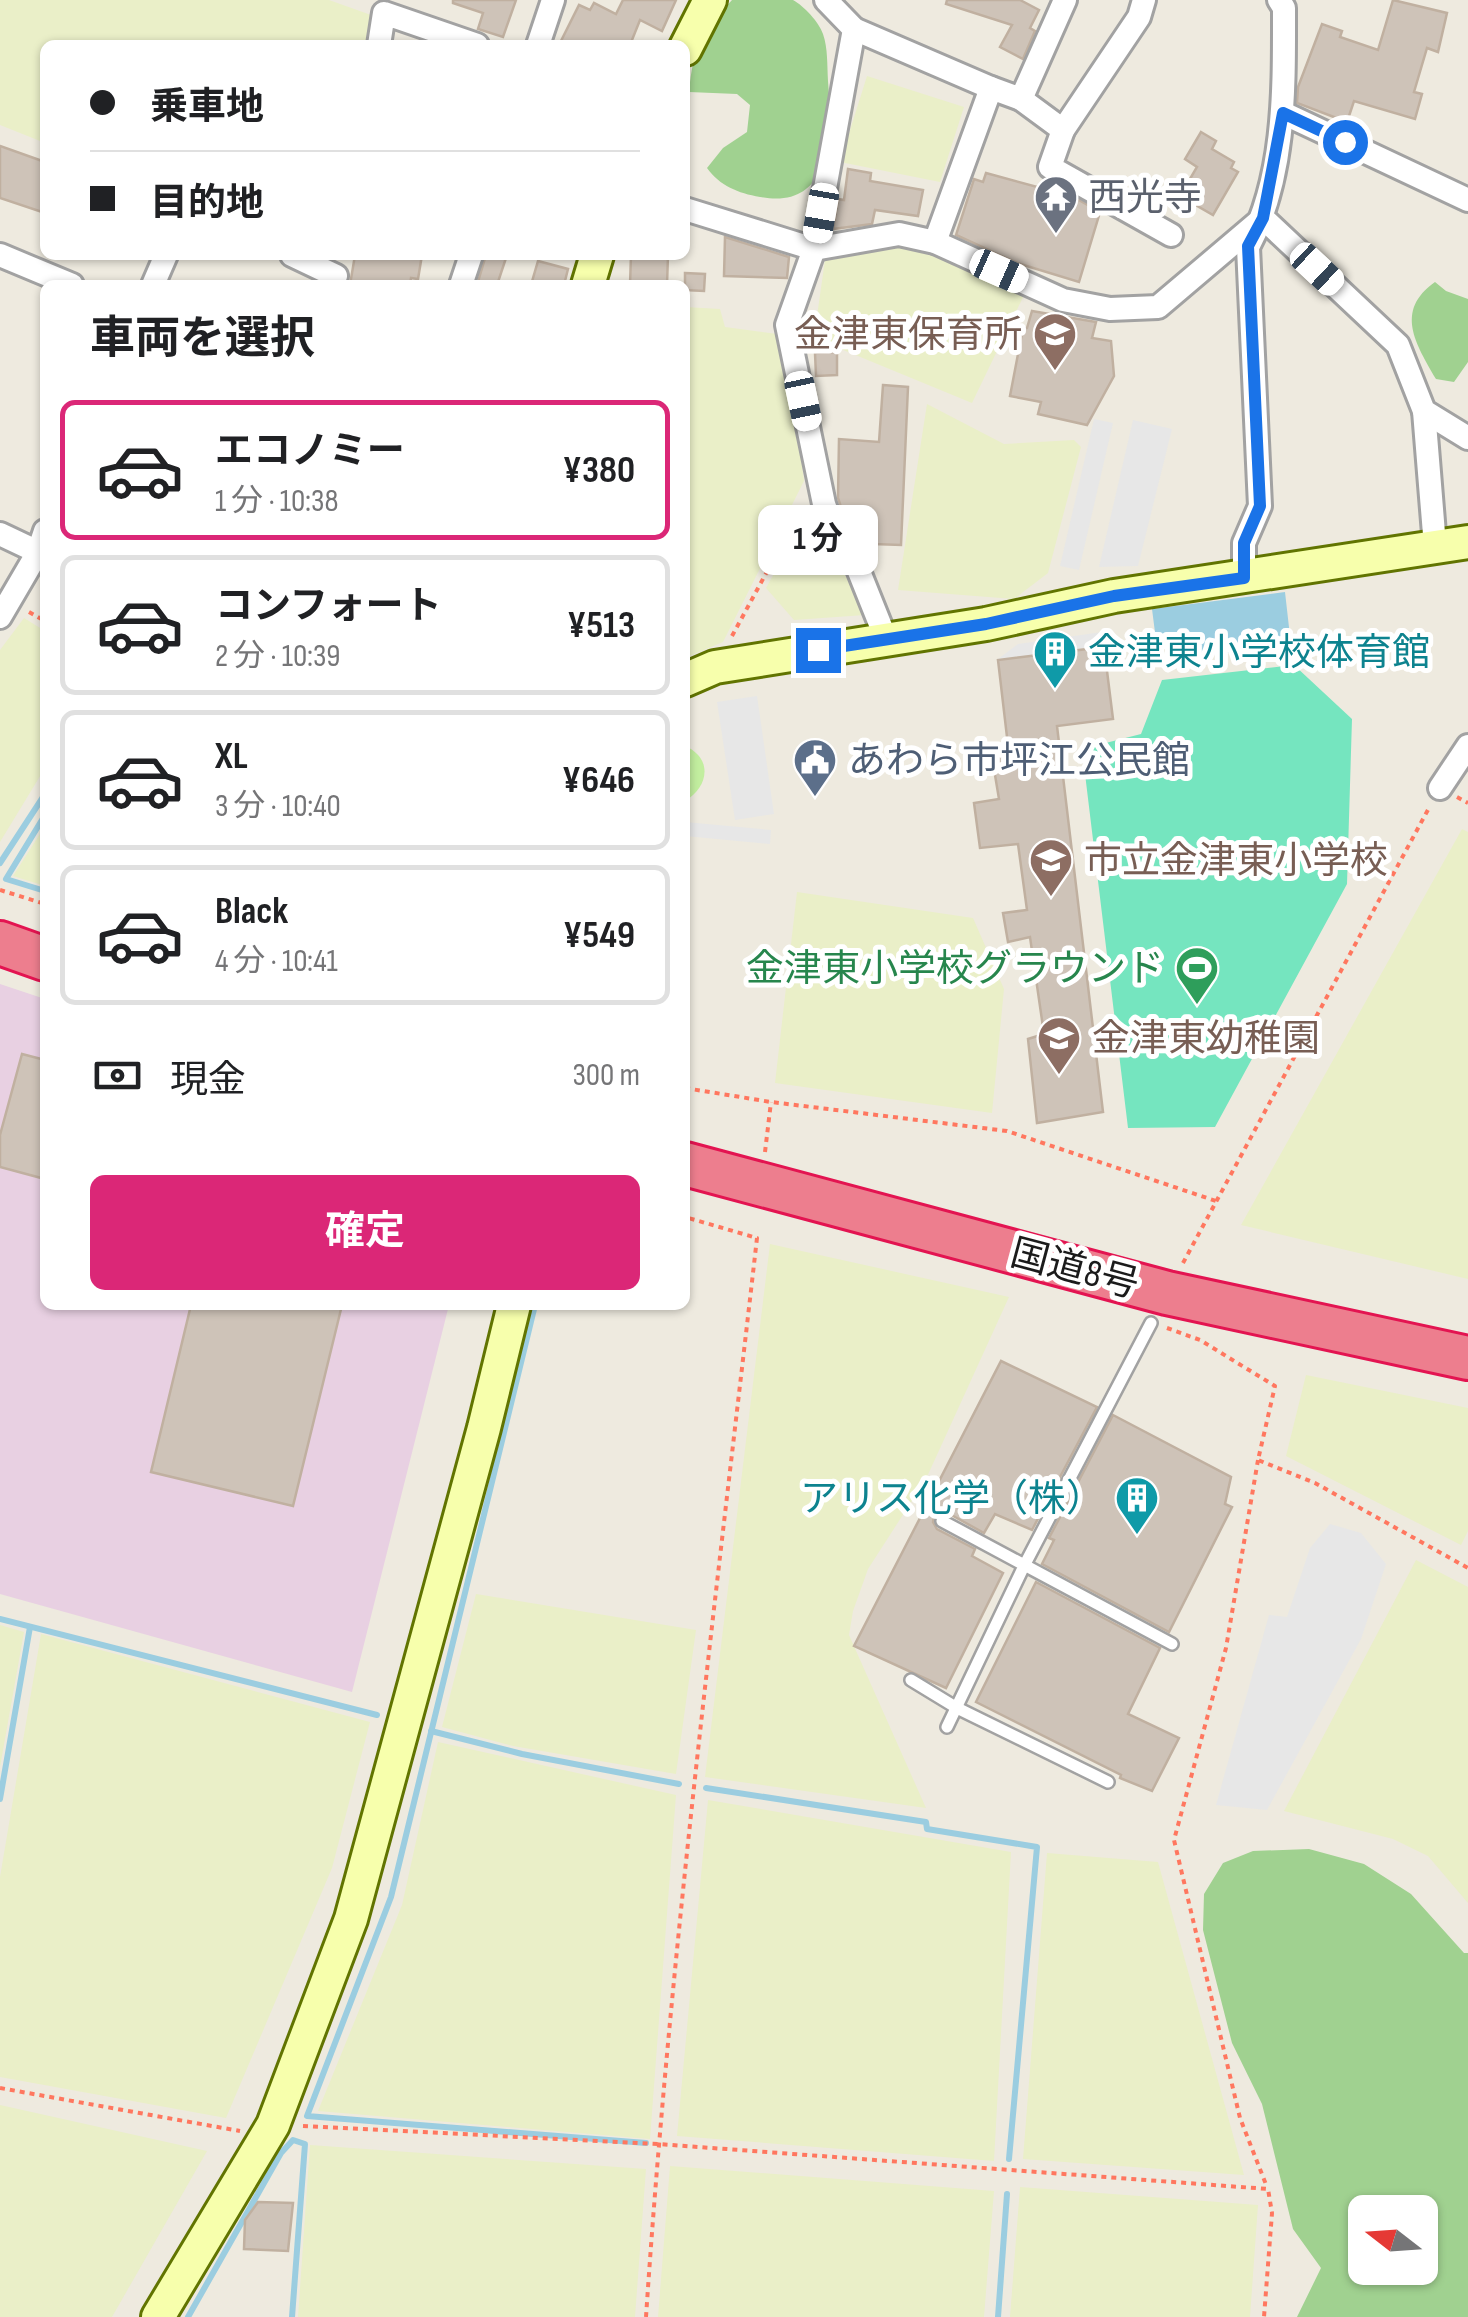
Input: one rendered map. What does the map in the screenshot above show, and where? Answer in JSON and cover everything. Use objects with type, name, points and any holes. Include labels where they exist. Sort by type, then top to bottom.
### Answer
[{"type":"highway","points":[[0,943],[40,957]]},
{"type":"highway","name":"国道8号","points":[[690,1165],[1159,1308],[1468,1358]]},
{"type":"street","points":[[540,40],[553,0]]},
{"type":"street","points":[[690,40],[710,0]]},
{"type":"street","points":[[826,0],[854,29],[1021,99],[1063,130]]},
{"type":"street","points":[[1021,99],[1065,0]]},
{"type":"street","points":[[1144,0],[1139,16],[1063,130],[1050,167],[1171,235]]},
{"type":"street","points":[[1244,578],[1244,543],[1260,506],[1248,246],[1263,218],[1283,113],[1284,8],[1279,0]]},
{"type":"street","points":[[380,40],[384,13],[462,40]]},
{"type":"street","points":[[854,29],[814,250],[787,325],[824,504],[838,546],[856,564],[886,639]]},
{"type":"street","points":[[935,242],[991,88]]},
{"type":"street","points":[[1283,113],[1468,200]]},
{"type":"street","points":[[690,211],[814,250],[899,234],[935,242],[1064,300],[1110,308],[1158,307],[1263,218]]},
{"type":"street","points":[[1263,218],[1398,345],[1424,412],[1435,546]]},
{"type":"street","points":[[0,255],[60,280]]},
{"type":"street","points":[[305,260],[337,272]]},
{"type":"street","points":[[1424,412],[1468,438]]},
{"type":"street","points":[[0,534],[40,541]]},
{"type":"street","points":[[700,673],[986,624],[1114,596],[1468,542]]},
{"type":"street","points":[[0,617],[40,545]]},
{"type":"street","points":[[1440,788],[1468,746]]},
{"type":"street","points":[[158,2317],[269,2130],[351,1919],[513,1310]]},
{"type":"lane","points":[[947,1726],[1024,1566],[1159,1308]]},
{"type":"lane","points":[[942,1521],[1172,1644]]},
{"type":"lane","points":[[911,1680],[958,1708],[1108,1782]]},
{"type":"path","points":[[700,673],[819,476]]},
{"type":"path","points":[[1264,2317],[1272,2213],[1268,2189],[1240,2118],[1174,1840],[1226,1648],[1258,1460],[1275,1386],[1200,1340],[1159,1308],[1440,788],[1468,803]]},
{"type":"path","points":[[0,890],[40,902]]},
{"type":"path","points":[[690,1089],[1007,1131],[1216,1200]]},
{"type":"path","points":[[761,1184],[772,1102]]},
{"type":"path","points":[[646,2317],[658,2144],[689,1826],[757,1238],[690,1218]]},
{"type":"path","points":[[1258,1460],[1315,1484],[1467,1566]]},
{"type":"path","points":[[0,2088],[269,2130],[658,2144],[1268,2189]]},
{"type":"shaded area","points":[[1094,419],[1113,423],[1079,570],[1060,566]]},
{"type":"shaded area","points":[[1133,420],[1172,429],[1138,566],[1099,567]]},
{"type":"shaded area","points":[[1102,632],[1104,646],[998,659],[1018,644]]},
{"type":"shaded area","points":[[757,696],[774,814],[735,820],[717,702]]},
{"type":"shaded area","points":[[690,822],[771,830],[770,844],[690,836]]},
{"type":"shaded area","points":[[0,984],[40,997],[40,1310],[448,1310],[352,1692],[0,1594]]},
{"type":"shaded area","points":[[1330,1524],[1361,1533],[1386,1564],[1361,1639],[1267,1810],[1216,1805],[1269,1615],[1287,1617],[1310,1548]]},
{"type":"green space","points":[[0,0],[329,0],[371,15],[366,40],[40,40],[40,141],[0,125]]},
{"type":"green space","points":[[732,0],[793,0],[821,29],[827,57],[828,143],[815,180],[802,192],[784,198],[760,197],[724,184],[707,168],[723,148],[747,132],[750,105],[737,94],[690,92],[693,63],[713,22]]},
{"type":"green space","points":[[867,76],[964,107],[940,182],[840,162]]},
{"type":"green space","points":[[906,245],[940,252],[1025,293],[972,403],[836,347],[815,330],[825,260]]},
{"type":"green space","points":[[1435,282],[1468,299],[1468,362],[1454,382],[1436,379],[1413,328],[1415,304]]},
{"type":"green space","points":[[690,307],[720,309],[725,327],[785,335],[804,481],[723,642],[690,656]]},
{"type":"green space","points":[[927,404],[1004,444],[1074,440],[1081,447],[1048,573],[1014,599],[898,590]]},
{"type":"green space","points":[[813,503],[865,615],[794,620],[766,588]]},
{"type":"green space","points":[[24,618],[40,628],[40,776],[0,842],[0,650]]},
{"type":"green space","name":"金津東小学校グラウンド","points":[[1294,665],[1352,719],[1347,884],[1215,1127],[1128,1128],[1082,749],[1141,734],[1162,680]]},
{"type":"green space","points":[[690,749],[704,765],[703,781],[690,797]]},
{"type":"green space","points":[[1462,829],[1468,832],[1468,1279],[1241,1225]]},
{"type":"green space","points":[[40,834],[40,884],[13,876]]},
{"type":"green space","points":[[797,892],[973,918],[1004,989],[992,1113],[775,1083]]},
{"type":"green space","points":[[770,1244],[1009,1297],[926,1479],[868,1569],[849,1635],[926,1808],[705,1777]]},
{"type":"green space","points":[[1306,1375],[1468,1408],[1468,1531],[1461,1545],[1286,1456]]},
{"type":"green space","points":[[1416,1560],[1468,1587],[1468,1903],[1428,1856],[1393,1839],[1284,1811]]},
{"type":"green space","points":[[476,1594],[696,1630],[676,1774],[513,1746],[442,1727]]},
{"type":"green space","points":[[0,1625],[24,1632],[0,1767]]},
{"type":"green space","points":[[41,1634],[370,1722],[332,1868],[226,2118],[0,2077],[0,1877]]},
{"type":"green space","points":[[438,1742],[676,1795],[650,2139],[318,2111],[402,1905]]},
{"type":"green space","points":[[708,1800],[1011,1852],[994,2161],[677,2136]]},
{"type":"green space","points":[[1309,1849],[1364,1864],[1411,1894],[1468,1953],[1468,2317],[1297,2317],[1321,2268],[1293,2229],[1262,2104],[1232,2043],[1203,1930],[1204,1894],[1223,1863],[1253,1851]]},
{"type":"green space","points":[[1047,1853],[1158,1862],[1244,2175],[1023,2159]]},
{"type":"green space","points":[[0,2105],[207,2151],[112,2317],[0,2317]]},
{"type":"green space","points":[[310,2145],[646,2169],[635,2317],[298,2317]]},
{"type":"green space","points":[[670,2166],[994,2191],[984,2317],[658,2317]]},
{"type":"green space","points":[[1020,2187],[1258,2205],[1250,2317],[1010,2317]]},
{"type":"water","points":[[1285,592],[1291,645],[1181,659],[1179,645],[1157,648],[1152,609]]},
{"type":"building","points":[[453,0],[516,0],[503,37],[478,29],[483,13]]},
{"type":"building","points":[[623,0],[676,0],[662,31],[640,20],[632,40],[562,40],[579,5],[590,10],[594,3],[616,14]]},
{"type":"building","points":[[947,0],[1020,0],[1039,10],[1023,59],[1000,47],[1012,25],[946,4]]},
{"type":"building","points":[[1393,0],[1447,13],[1438,52],[1427,48],[1414,92],[1422,94],[1415,119],[1354,101],[1347,122],[1297,103],[1298,87],[1322,24],[1342,31],[1340,37],[1378,50]]},
{"type":"building","points":[[1201,132],[1216,141],[1212,149],[1234,162],[1231,168],[1238,172],[1213,215],[1180,196],[1197,167],[1185,159]]},
{"type":"building","points":[[0,146],[40,160],[40,211],[0,198]]},
{"type":"building","points":[[848,169],[871,173],[870,181],[923,190],[918,216],[875,210],[872,224],[833,229],[838,199],[844,200]]},
{"type":"building","points":[[986,173],[1052,191],[1054,186],[1100,212],[1079,282],[1017,263],[956,235],[974,179],[983,182]]},
{"type":"building","points":[[725,237],[789,257],[787,278],[724,276]]},
{"type":"building","points":[[354,260],[421,260],[418,279],[351,280]]},
{"type":"building","points":[[484,260],[505,260],[499,280],[478,280]]},
{"type":"building","points":[[631,260],[668,260],[667,280],[630,280]]},
{"type":"building","points":[[538,261],[568,269],[565,280],[532,280]]},
{"type":"building","points":[[685,273],[705,274],[704,291],[690,290],[690,280],[685,280]]},
{"type":"building","points":[[1032,311],[1096,322],[1092,338],[1111,341],[1114,376],[1087,425],[1038,414],[1041,402],[1010,396],[1023,328],[1027,328]]},
{"type":"building","points":[[837,352],[837,375],[816,376],[815,353]]},
{"type":"building","points":[[883,385],[908,387],[901,545],[874,544],[875,529],[848,528],[848,514],[843,513],[838,498],[839,439],[879,442]]},
{"type":"building","points":[[1104,647],[1113,719],[1057,726],[1103,1112],[1037,1123],[1028,1039],[1044,1034],[1030,937],[1008,942],[1003,913],[1027,910],[1018,844],[980,848],[974,803],[999,799],[992,757],[1009,754],[998,660]]},
{"type":"building","points":[[22,1054],[40,1059],[40,1178],[0,1167],[0,1135]]},
{"type":"building","points":[[190,1310],[341,1310],[293,1506],[151,1472]]},
{"type":"building","points":[[1001,1361],[1097,1407],[1032,1530],[995,1514],[984,1533],[946,1512],[934,1516],[937,1529],[975,1549],[972,1556],[1003,1573],[946,1688],[854,1646]]},
{"type":"building","name":"アリス化学（株）","points":[[1113,1415],[1231,1477],[1225,1504],[1232,1507],[1169,1632],[1042,1564],[1054,1540],[1049,1538]]},
{"type":"building","points":[[1036,1582],[1160,1648],[1128,1714],[1179,1738],[1152,1791],[976,1702]]},
{"type":"building","points":[[258,2202],[293,2203],[288,2251],[244,2249],[245,2220]]},
{"type":"waterway","points":[[0,863],[40,802]]},
{"type":"waterway","points":[[40,823],[6,879],[40,889]]},
{"type":"waterway","points":[[534,1310],[391,1897],[307,2116],[646,2143]]},
{"type":"waterway","points":[[0,1619],[377,1715]]},
{"type":"waterway","points":[[0,1799],[30,1627]]},
{"type":"waterway","points":[[431,1731],[522,1754],[679,1784]]},
{"type":"waterway","points":[[706,1788],[926,1822],[927,1829],[1037,1847],[1009,2159]]},
{"type":"waterway","points":[[188,2317],[281,2153],[293,2140],[305,2144],[292,2317]]},
{"type":"waterway","points":[[998,2317],[1007,2194]]},
{"type":"place","name":"西光寺","points":[[1056,235]]},
{"type":"place","name":"金津東保育所","points":[[1055,372]]},
{"type":"place","name":"金津東小学校体育館","points":[[1055,690]]},
{"type":"place","name":"あわら市坪江公民館","points":[[815,798]]},
{"type":"place","name":"市立金津東小学校","points":[[1051,898]]},
{"type":"place","name":"金津東小学校グラウンド","points":[[1197,1006]]},
{"type":"place","name":"金津東幼稚園","points":[[1059,1076]]},
{"type":"place","name":"アリス化学（株）","points":[[1137,1536]]},
{"type":"route","points":[[818,650],[986,624],[1114,596],[1244,578],[1244,543],[1260,506],[1248,246],[1263,218],[1283,113],[1345,142]]}]
